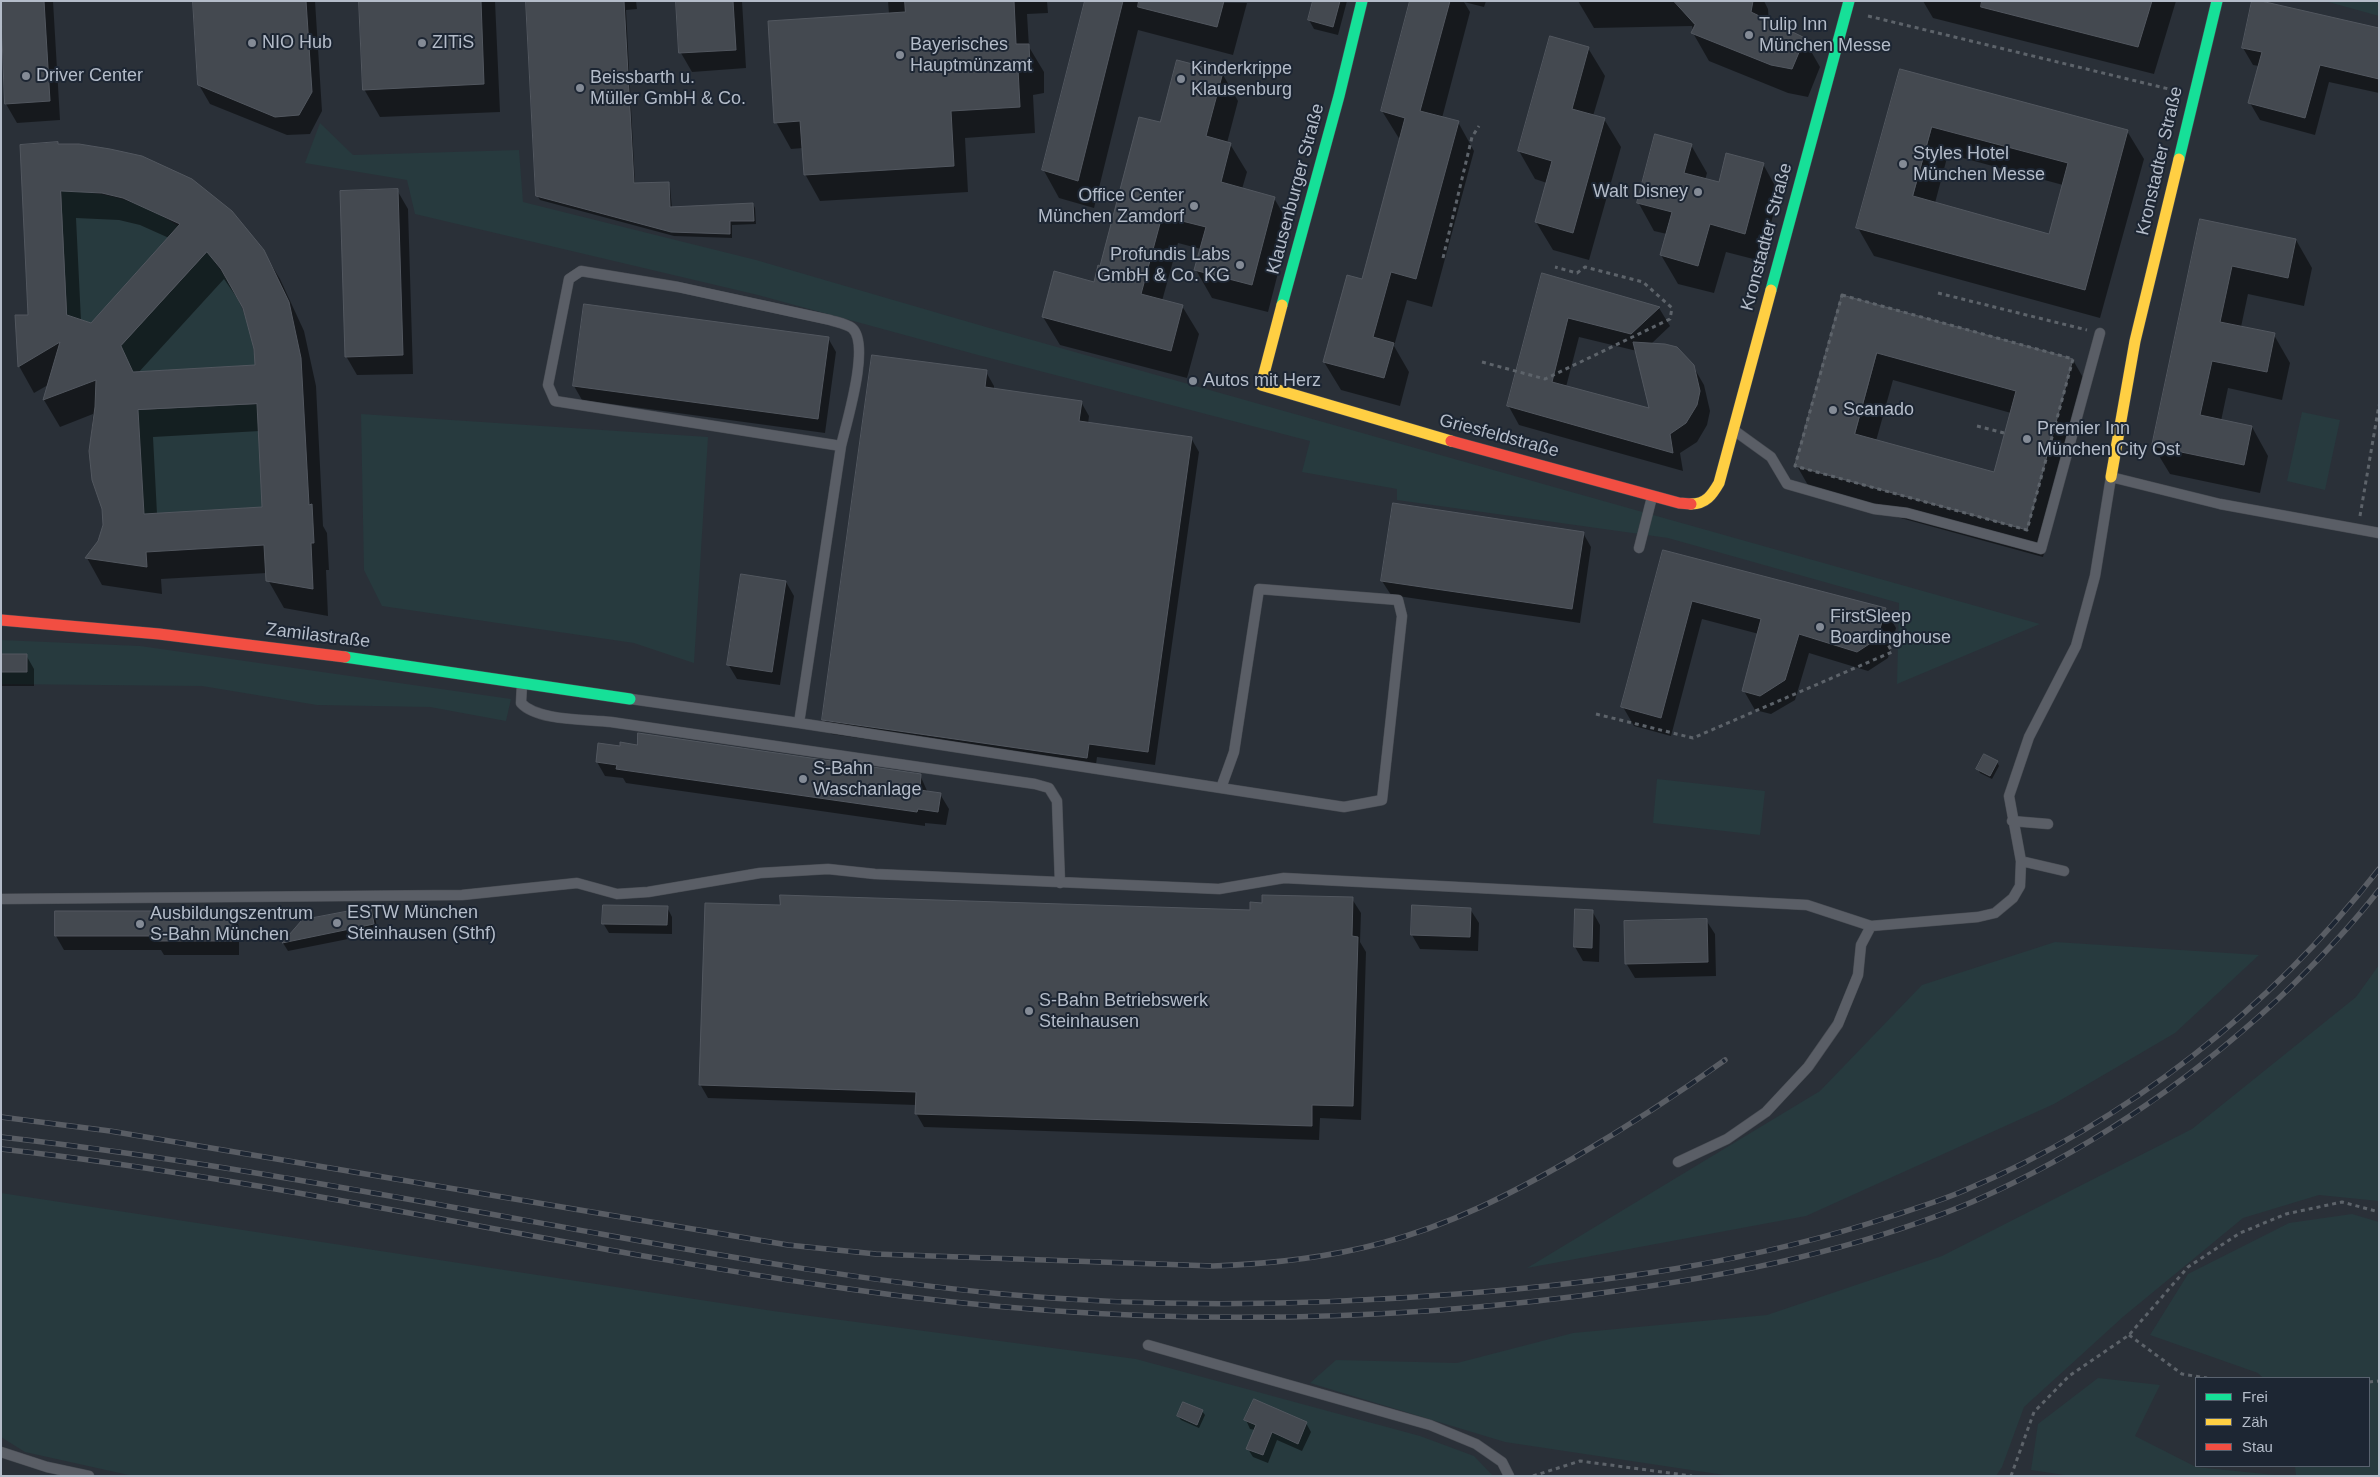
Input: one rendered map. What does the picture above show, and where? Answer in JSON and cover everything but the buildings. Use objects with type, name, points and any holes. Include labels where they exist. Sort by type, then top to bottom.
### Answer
[{"type":"street","name":"Klausenburger Straße","points":[[1261,385],[1339,96],[1362,1]]},
{"type":"street","name":"Kronstadter Straße","points":[[2111,477],[2135,341],[2217,1]]},
{"type":"street","name":"Kronstadter Straße","points":[[1719,483],[1848,6]]},
{"type":"street","name":"Griesfeldstraße","points":[[1261,385],[1461,444],[1652,496],[1697,505],[1708,501],[1719,483]]},
{"type":"street","name":"Zamilastraße","points":[[1,620],[69,625],[324,654],[630,699]]},
{"type":"lane","points":[[799,723],[841,446],[860,355],[858,339],[852,328],[830,320],[678,287],[581,272],[569,279],[548,385],[555,401],[841,446]]},
{"type":"lane","points":[[1733,429],[1771,457],[1787,484],[1874,509],[1907,512],[2041,549],[2100,333]]},
{"type":"lane","points":[[1,899],[462,896],[577,883],[617,894],[648,892],[760,872],[828,869],[875,874],[1219,889],[1284,878],[1807,905],[1871,926],[1978,917],[1995,914],[2013,898],[2020,886],[2021,860],[2008,796],[2029,737],[2076,646],[2095,576],[2111,477],[2220,504],[2357,530],[2379,532]]},
{"type":"lane","points":[[1639,548],[1652,496]]},
{"type":"lane","points":[[630,699],[799,723],[1344,807],[1382,800],[1402,616],[1398,600],[1259,589],[1234,752],[1221,788]]},
{"type":"lane","points":[[522,683],[520,703],[527,710],[545,715],[611,722],[1025,782],[1049,788],[1058,801],[1060,883]]},
{"type":"lane","points":[[2012,821],[2048,824]]},
{"type":"lane","points":[[2021,860],[2064,871]]},
{"type":"lane","points":[[1678,1162],[1727,1138],[1766,1112],[1808,1067],[1838,1024],[1858,975],[1861,945],[1871,926]]},
{"type":"lane","points":[[1148,1345],[1430,1425],[1476,1444],[1502,1462],[1509,1476]]},
{"type":"lane","points":[[1,1452],[89,1476]]},
{"type":"path","points":[[1848,6],[2193,95]]},
{"type":"path","points":[[1443,258],[1472,137],[1478,126]]},
{"type":"path","points":[[1482,362],[1545,379],[1670,319],[1672,308],[1643,282],[1585,267],[1577,273],[1555,267]]},
{"type":"path","points":[[1938,293],[2100,333]]},
{"type":"path","points":[[1795,466],[1842,296],[1881,306],[2073,359],[2027,530]]},
{"type":"path","points":[[2357,530],[2379,405]]},
{"type":"path","points":[[1977,426],[2004,433]]},
{"type":"path","points":[[1596,714],[1693,738],[1892,652],[1884,637]]},
{"type":"path","points":[[2011,1476],[2034,1412],[2069,1376],[2129,1335],[2188,1267],[2240,1233],[2286,1214],[2342,1202],[2379,1212]]},
{"type":"path","points":[[2129,1335],[2182,1374],[2201,1377]]},
{"type":"path","points":[[1533,1476],[1580,1461],[1692,1476]]},
{"type":"green space","points":[[2325,1],[2379,1],[2379,16]]},
{"type":"green space","points":[[320,123],[353,155],[519,150],[523,202],[756,260],[986,327],[2040,624],[1897,684],[1899,603],[1668,538],[1397,500],[1397,489],[1302,472],[1310,441],[978,355],[758,295],[415,214],[407,180],[305,163]]},
{"type":"green space","points":[[61,191],[77,191],[122,199],[151,210],[178,226],[91,323],[67,315]]},
{"type":"green space","points":[[207,252],[234,291],[246,319],[255,365],[132,372],[120,347]]},
{"type":"green space","points":[[257,404],[262,507],[144,514],[138,410]]},
{"type":"green space","points":[[2302,412],[2340,420],[2325,490],[2287,481]]},
{"type":"green space","points":[[361,414],[708,437],[694,663],[634,643],[382,606],[364,570]]},
{"type":"green space","points":[[1,640],[140,646],[511,699],[506,721],[430,707],[317,705],[202,686],[1,684]]},
{"type":"green space","points":[[1657,779],[1765,791],[1760,835],[1653,823]]},
{"type":"green space","points":[[2055,942],[2259,955],[2175,1033],[2054,1104],[1806,1216],[1527,1268],[1820,1091],[1922,985]]},
{"type":"green space","points":[[2379,965],[2379,1201],[2319,1195],[2243,1218],[2124,1316],[2024,1407],[2002,1467],[1996,1476],[1731,1476],[1505,1442],[1310,1383],[1336,1360],[1457,1363],[1573,1333],[1767,1315],[1942,1256],[2192,1129],[2356,997]]},
{"type":"green space","points":[[1,1193],[773,1311],[1136,1359],[1420,1436],[1474,1456],[1493,1476],[133,1476],[25,1452],[1,1437]]},
{"type":"green space","points":[[2352,1214],[2379,1222],[2379,1476],[2296,1476],[2295,1467],[2370,1467],[2370,1377],[2262,1377],[2258,1373],[2150,1335],[2188,1274],[2289,1223]]},
{"type":"green space","points":[[2098,1378],[2160,1385],[2135,1436],[2195,1467],[2285,1476],[2071,1476],[2031,1470],[2038,1424]]},
{"type":"railway","points":[[1,1137],[227,1168],[801,1268],[901,1283],[1002,1294],[1115,1302],[1286,1303],[1400,1298],[1567,1284],[1622,1277],[1731,1258],[1839,1232],[1946,1198],[2023,1163],[2082,1131],[2138,1096],[2192,1057],[2243,1014],[2291,969],[2337,920],[2379,869]]},
{"type":"railway","points":[[1,1149],[214,1179],[743,1273],[946,1301],[1044,1310],[1141,1315],[1240,1317],[1338,1315],[1435,1310],[1533,1301],[1673,1283],[1804,1256],[1847,1245],[1932,1218],[2014,1182],[2094,1139],[2132,1115],[2206,1061],[2276,1001],[2303,975],[2342,934],[2379,890]]},
{"type":"railway","points":[[1,1117],[110,1131],[788,1245],[876,1254],[1213,1266],[1277,1262],[1340,1253],[1407,1236],[1456,1218],[1503,1196],[1572,1159],[1650,1111],[1725,1060]]},
{"type":"traffic: fast","points":[[1282,305],[1339,96],[1362,1]]},
{"type":"traffic: fast","points":[[1771,290],[1849,1]]},
{"type":"traffic: fast","points":[[2179,159],[2217,1]]},
{"type":"traffic: fast","points":[[345,657],[630,699]]},
{"type":"traffic: slow","points":[[2111,477],[2135,341],[2179,159]]},
{"type":"traffic: slow","points":[[1691,504],[1705,501],[1719,483],[1771,290]]},
{"type":"traffic: slow","points":[[1282,305],[1261,385],[1451,441]]},
{"type":"traffic: jam","points":[[1451,441],[1679,503],[1691,504]]},
{"type":"traffic: jam","points":[[1,620],[159,634],[345,657]]},
{"type":"place","name":"Tulip Inn München Messe","points":[[1749,35]]},
{"type":"place","name":"NIO Hub","points":[[252,43]]},
{"type":"place","name":"ZITiS","points":[[422,43]]},
{"type":"place","name":"Bayerisches Hauptmünzamt","points":[[900,55]]},
{"type":"place","name":"Driver Center","points":[[26,76]]},
{"type":"place","name":"Kinderkrippe Klausenburg","points":[[1181,79]]},
{"type":"place","name":"Beissbarth u. Müller GmbH & Co.","points":[[580,88]]},
{"type":"place","name":"Styles Hotel München Messe","points":[[1903,164]]},
{"type":"place","name":"Walt Disney","points":[[1698,192]]},
{"type":"place","name":"Office Center München Zamdorf","points":[[1194,206]]},
{"type":"place","name":"Profundis Labs GmbH & Co. KG","points":[[1240,265]]},
{"type":"place","name":"Autos mit Herz","points":[[1193,381]]},
{"type":"place","name":"Scanado","points":[[1833,410]]},
{"type":"place","name":"Premier Inn München City Ost","points":[[2027,439]]},
{"type":"place","name":"FirstSleep Boardinghouse","points":[[1820,627]]},
{"type":"place","name":"S-Bahn Waschanlage","points":[[803,779]]},
{"type":"place","name":"ESTW München Steinhausen (Sthf)","points":[[337,923]]},
{"type":"place","name":"Ausbildungszentrum S-Bahn München","points":[[140,924]]},
{"type":"place","name":"S-Bahn Betriebswerk Steinhausen","points":[[1029,1011]]}]
